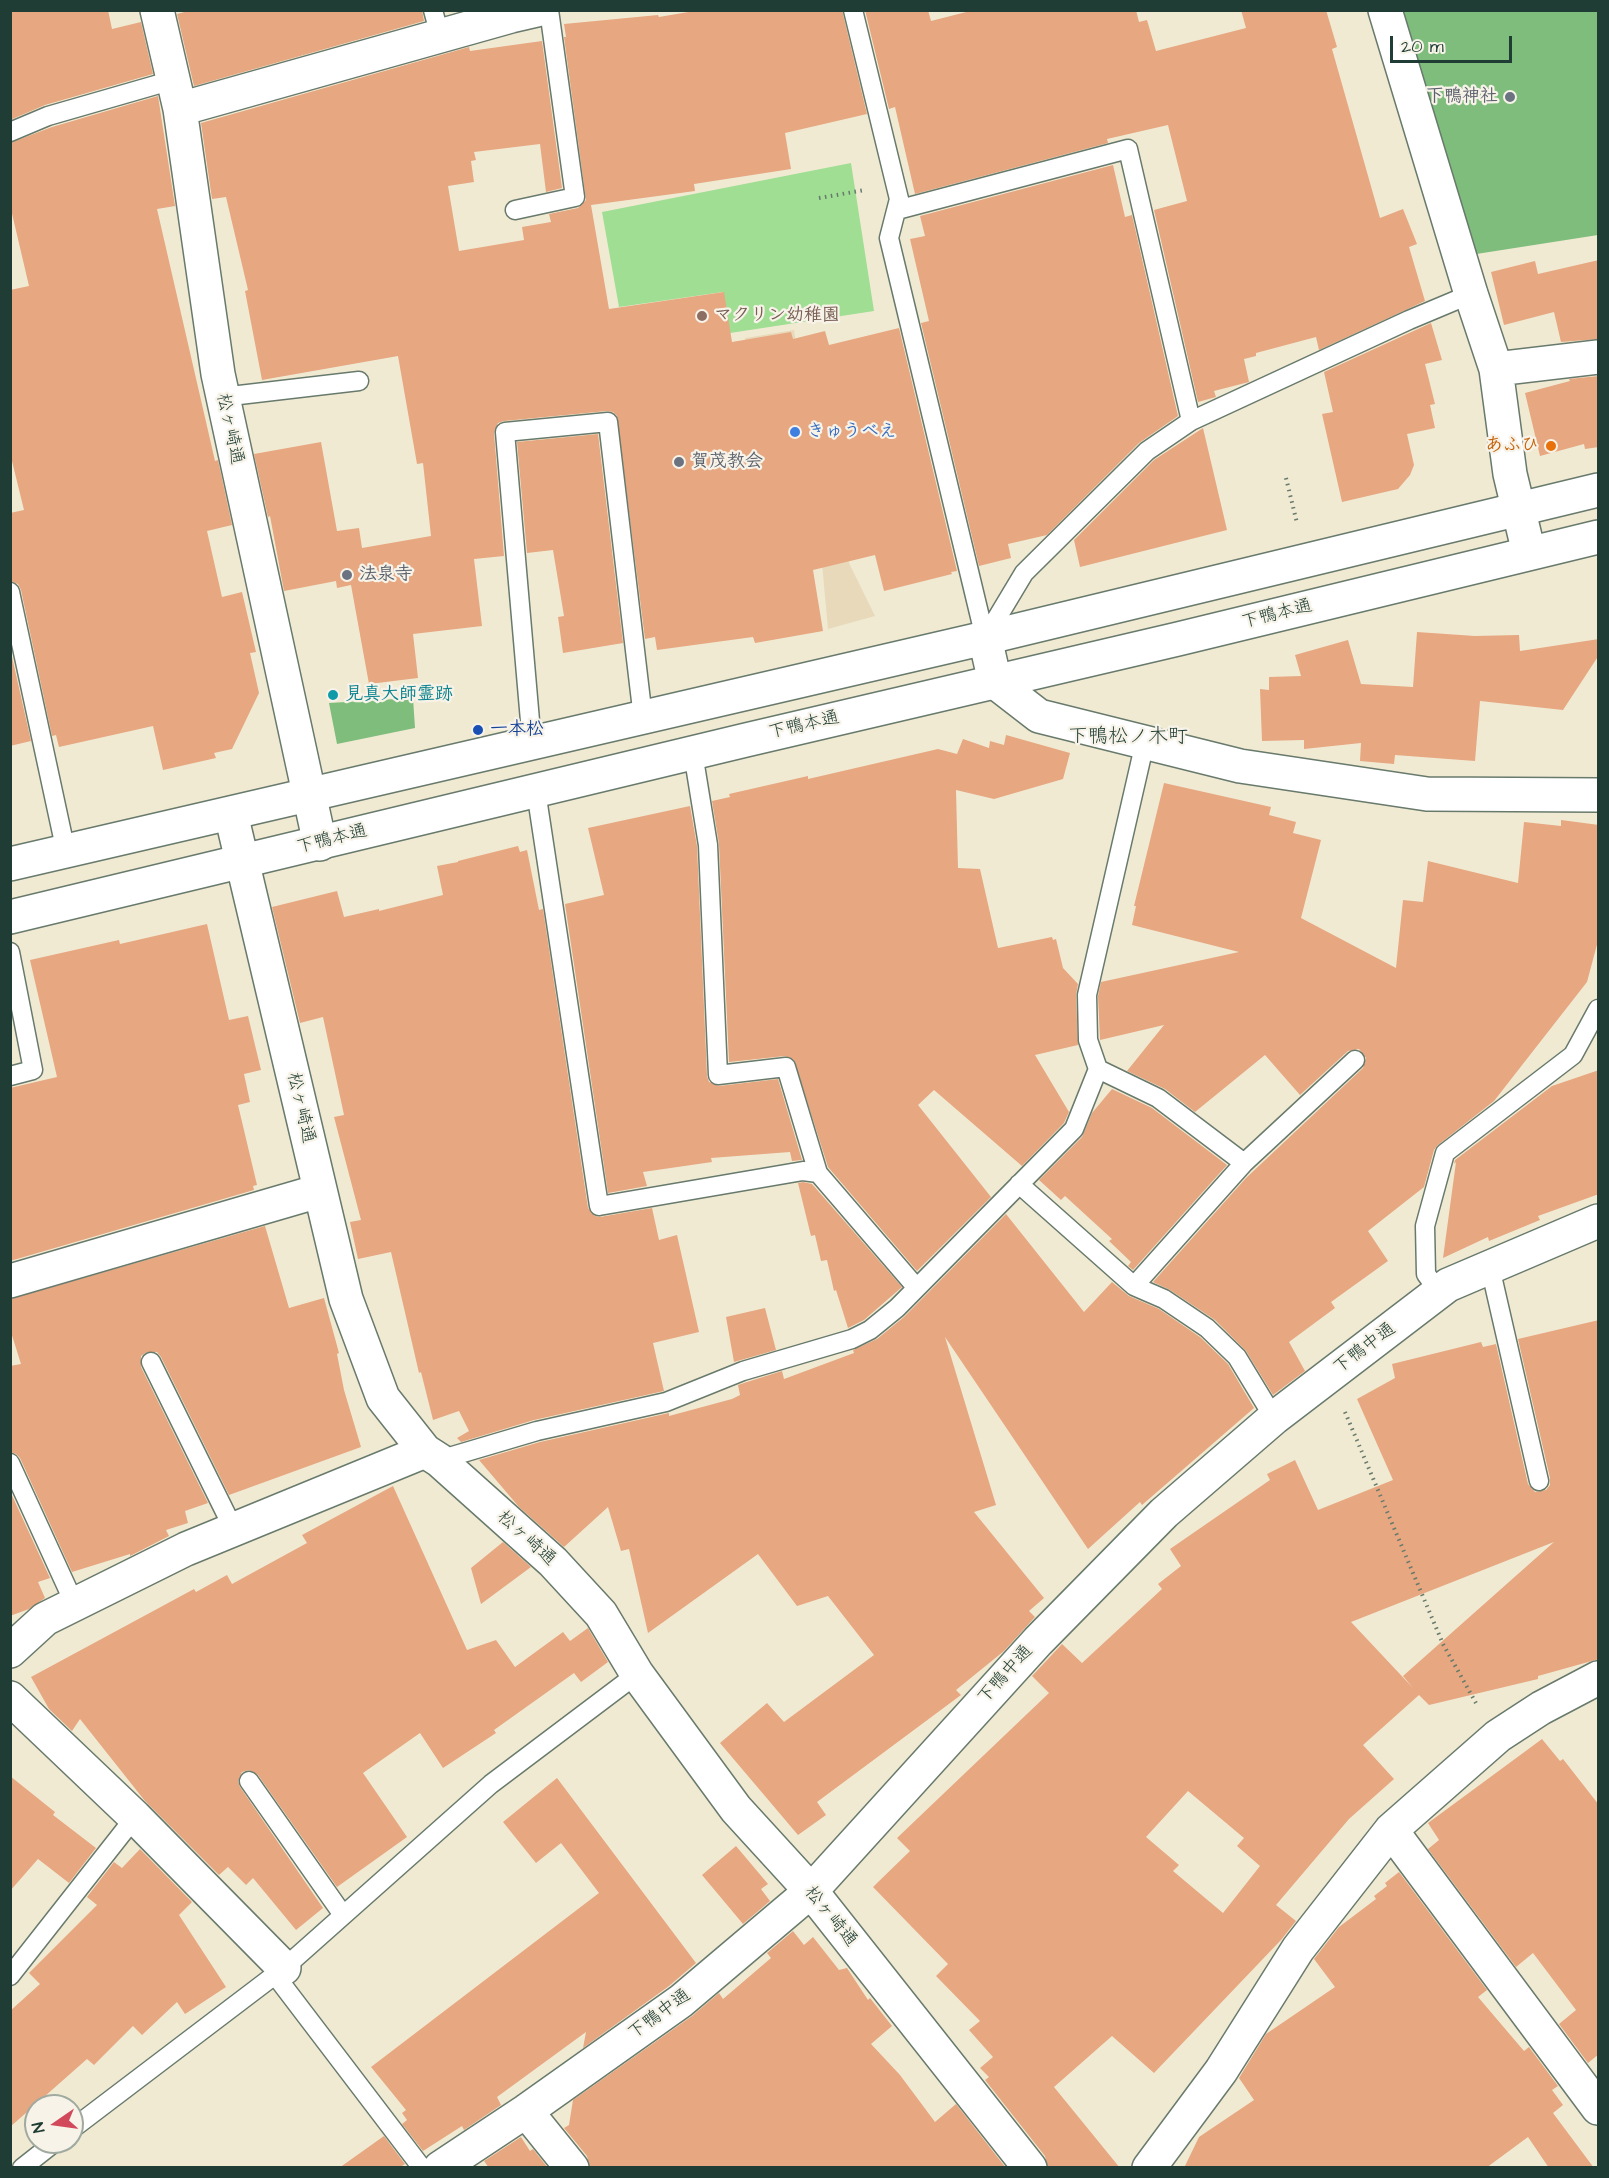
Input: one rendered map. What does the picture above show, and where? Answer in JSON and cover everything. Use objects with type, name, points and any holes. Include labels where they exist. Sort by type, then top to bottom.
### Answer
[{"type":"street","name":"松ヶ崎通","points":[[157,10],[176,94],[222,397],[320,843]]},
{"type":"street","points":[[176,94],[437,23],[537,10]]},
{"type":"street","points":[[1385,10],[1496,369],[1510,474],[1529,553]]},
{"type":"street","points":[[1496,369],[1599,357]]},
{"type":"street","points":[[10,864],[985,638],[1599,490]]},
{"type":"street","name":"下鴨本通","points":[[10,916],[1599,537]]},
{"type":"street","points":[[985,638],[995,682],[1039,716],[1240,766],[1427,794],[1599,795]]},
{"type":"street","name":"松ヶ崎通","points":[[231,814],[346,1299],[383,1398],[432,1456],[561,1571],[601,1614],[637,1674],[736,1809],[811,1892],[1029,2168]]},
{"type":"street","points":[[10,1281],[319,1191]]},
{"type":"street","name":"下鴨中通","points":[[440,2168],[526,2111],[681,2001],[811,1892],[1038,1641],[1164,1513],[1274,1418],[1448,1285],[1599,1221]]},
{"type":"street","points":[[10,1651],[45,1619],[186,1549],[432,1456]]},
{"type":"street","points":[[1149,2168],[1221,2071],[1298,1949],[1391,1830],[1498,1736],[1541,1708],[1599,1678]]},
{"type":"street","points":[[10,1698],[135,1817],[279,1971]]},
{"type":"street","points":[[1391,1830],[1599,2108]]},
{"type":"street","points":[[526,2111],[572,2168]]},
{"type":"lane","points":[[515,210],[575,197],[549,10]]},
{"type":"lane","points":[[853,10],[899,200],[889,238],[985,638]]},
{"type":"lane","points":[[10,132],[48,116],[176,94]]},
{"type":"lane","points":[[897,210],[1128,150],[1191,421]]},
{"type":"lane","points":[[985,638],[1024,573],[1147,451],[1191,421],[1409,320],[1471,294]]},
{"type":"lane","points":[[222,397],[359,381]]},
{"type":"lane","points":[[532,744],[505,432],[608,422],[643,718]]},
{"type":"lane","points":[[10,592],[66,852]]},
{"type":"lane","points":[[432,1456],[666,1402],[743,1371],[852,1339],[870,1330],[897,1308],[1074,1129],[1098,1069],[1088,1040],[1087,995],[1145,742]]},
{"type":"lane","points":[[693,753],[708,845],[718,1075],[786,1067],[818,1173],[916,1287]]},
{"type":"lane","points":[[536,791],[599,1206],[803,1171],[818,1173]]},
{"type":"lane","points":[[10,952],[33,1070],[10,1076]]},
{"type":"lane","points":[[1439,1292],[1426,1274],[1425,1226],[1445,1154],[1573,1055],[1599,1009]]},
{"type":"lane","points":[[1134,1286],[1244,1163],[1355,1059]]},
{"type":"lane","points":[[1098,1069],[1158,1098],[1244,1163]]},
{"type":"lane","points":[[1019,1184],[1134,1286],[1164,1299],[1207,1328],[1237,1357],[1274,1418]]},
{"type":"lane","points":[[1490,1267],[1539,1481]]},
{"type":"lane","points":[[151,1362],[234,1530]]},
{"type":"lane","points":[[10,1463],[75,1605]]},
{"type":"lane","points":[[84,2120],[279,1971],[490,1784],[637,1674]]},
{"type":"lane","points":[[249,1781],[343,1915]]},
{"type":"lane","points":[[10,1976],[135,1817]]},
{"type":"lane","points":[[279,1971],[422,2168]]},
{"type":"lane","points":[[22,2168],[40,2154]]},
{"type":"path","points":[[819,198],[896,184]]},
{"type":"path","points":[[1286,478],[1297,524]]},
{"type":"path","points":[[1330,1376],[1443,1644],[1483,1715],[1498,1736]]},
{"type":"shaded area","points":[[794,330],[804,394],[829,454],[849,563],[875,616],[828,629],[820,542],[755,407],[745,338]]},
{"type":"green space","name":"下鴨神社","points":[[1400,11],[1598,11],[1598,235],[1470,255]]},
{"type":"green space","points":[[851,163],[874,311],[730,333],[723,292],[619,307],[602,212]]},
{"type":"green space","points":[[413,698],[415,728],[337,744],[329,703]]},
{"type":"building","points":[[10,10],[108,10],[112,29],[141,22],[153,74],[45,105],[10,120]]},
{"type":"building","points":[[192,10],[422,10],[424,21],[194,86],[177,14]]},
{"type":"building","points":[[700,10],[842,10],[867,114],[785,133],[791,169],[694,184],[695,191],[591,205],[609,309],[724,292],[732,342],[791,332],[793,339],[825,331],[829,345],[899,328],[957,571],[884,591],[875,555],[813,570],[823,631],[755,643],[753,637],[657,650],[655,637],[645,639],[617,416],[607,411],[504,421],[498,423],[494,433],[504,556],[474,559],[482,626],[413,634],[418,678],[369,684],[351,585],[337,588],[336,581],[284,591],[270,516],[268,517],[254,454],[321,442],[337,531],[359,528],[362,548],[431,536],[423,463],[417,464],[398,356],[262,380],[245,291],[248,290],[226,197],[212,199],[201,123],[469,47],[470,51],[542,41],[562,188],[546,192],[540,144],[474,152],[476,160],[471,161],[474,182],[448,186],[459,251],[524,240],[522,227],[551,222],[549,214],[578,208],[586,200],[564,24],[658,15],[659,17]]},
{"type":"building","points":[[865,10],[928,10],[931,21],[974,10],[1136,10],[1139,22],[1147,20],[1156,51],[1246,28],[1241,10],[1326,10],[1337,47],[1332,49],[1380,218],[1403,209],[1417,244],[1409,247],[1425,301],[1319,350],[1316,337],[1256,353],[1256,356],[1244,359],[1249,382],[1214,391],[1216,397],[1198,402],[1154,210],[1187,201],[1168,125],[1107,139],[1108,143],[915,194],[895,107],[889,109]]},
{"type":"building","points":[[158,96],[175,206],[157,209],[232,525],[207,531],[222,597],[242,592],[256,652],[250,653],[259,693],[232,749],[214,753],[216,758],[163,770],[153,726],[59,747],[56,735],[52,736],[21,590],[18,584],[10,581],[10,513],[24,510],[10,453],[10,290],[29,286],[10,205],[10,143],[52,127]]},
{"type":"building","points":[[1113,165],[1125,217],[1132,215],[1178,416],[1139,443],[1047,535],[1008,544],[1011,558],[979,566],[921,323],[929,321],[910,239],[925,236],[920,216]]},
{"type":"building","points":[[1599,260],[1599,339],[1561,342],[1554,312],[1504,325],[1491,272],[1535,261],[1538,274]]},
{"type":"building","points":[[1431,323],[1442,360],[1425,364],[1435,404],[1430,405],[1435,428],[1407,434],[1414,465],[1410,475],[1398,489],[1342,502],[1322,414],[1333,412],[1324,372]]},
{"type":"building","points":[[1599,376],[1599,447],[1585,449],[1584,444],[1540,456],[1525,393],[1570,381],[1569,379]]},
{"type":"building","points":[[1203,428],[1227,530],[1080,567],[1074,540],[1154,460]]},
{"type":"building","points":[[598,434],[623,643],[563,653],[558,617],[564,616],[553,550],[527,553],[517,442]]},
{"type":"building","points":[[1417,632],[1475,636],[1519,635],[1520,651],[1599,639],[1599,655],[1563,710],[1480,701],[1475,761],[1395,755],[1394,764],[1360,761],[1361,743],[1304,749],[1304,740],[1262,741],[1260,689],[1269,690],[1269,677],[1301,676],[1295,655],[1348,640],[1361,684],[1413,687]]},
{"type":"building","points":[[10,648],[31,741],[10,746]]},
{"type":"building","points":[[1006,735],[1070,753],[1063,779],[994,799],[956,790],[958,868],[980,869],[998,948],[1052,937],[1053,940],[1056,939],[1063,968],[1078,984],[1076,995],[1078,1045],[1035,1055],[1069,1112],[1064,1123],[1022,1166],[934,1090],[918,1105],[991,1197],[917,1271],[828,1167],[794,1060],[785,1056],[729,1062],[719,844],[712,801],[730,797],[729,794],[808,776],[808,779],[938,749],[957,754],[963,739],[989,748],[990,741],[1004,745]]},
{"type":"building","points":[[1164,783],[1271,807],[1269,815],[1296,822],[1293,833],[1321,840],[1301,918],[1396,968],[1403,900],[1423,902],[1428,861],[1518,883],[1524,822],[1561,826],[1561,820],[1599,825],[1599,937],[1587,982],[1494,1101],[1434,1150],[1424,1187],[1368,1231],[1388,1261],[1331,1302],[1335,1308],[1289,1342],[1305,1371],[1273,1395],[1246,1351],[1215,1320],[1170,1290],[1153,1282],[1246,1178],[1363,1068],[1366,1058],[1359,1049],[1348,1051],[1300,1095],[1265,1055],[1195,1112],[1165,1089],[1127,1071],[1164,1025],[1100,1040],[1098,996],[1101,982],[1239,952],[1132,925],[1136,906],[1134,906]]},
{"type":"building","points":[[690,806],[697,846],[707,1076],[709,1082],[719,1086],[778,1079],[802,1160],[792,1161],[790,1152],[711,1158],[712,1162],[643,1172],[647,1186],[608,1193],[565,904],[604,895],[588,828]]},
{"type":"building","points":[[518,846],[520,852],[527,850],[539,910],[543,909],[588,1208],[595,1216],[600,1217],[652,1208],[659,1240],[677,1235],[699,1332],[653,1343],[664,1391],[534,1420],[461,1442],[457,1438],[469,1431],[459,1411],[433,1420],[421,1372],[419,1373],[391,1252],[358,1259],[350,1222],[361,1220],[334,1117],[344,1115],[323,1017],[300,1023],[272,907],[337,891],[344,917],[379,909],[379,911],[443,895],[437,866]]},
{"type":"building","points":[[207,924],[229,1020],[248,1016],[261,1070],[244,1074],[250,1102],[238,1105],[257,1185],[253,1186],[254,1190],[10,1261],[10,1088],[57,1077],[30,960],[119,940],[120,944]]},
{"type":"building","points":[[1599,1070],[1599,1194],[1538,1216],[1540,1220],[1489,1241],[1488,1237],[1443,1258],[1455,1160],[1552,1086]]},
{"type":"building","points":[[1112,1089],[1152,1108],[1227,1165],[1133,1270],[1128,1266],[1131,1262],[1109,1241],[1112,1239],[1065,1196],[1061,1200],[1039,1180],[1082,1137],[1092,1113]]},
{"type":"building","points":[[798,1183],[812,1184],[902,1287],[864,1320],[848,1328],[836,1290],[834,1291],[827,1260],[821,1261],[815,1235],[811,1236]]},
{"type":"building","points":[[1006,1214],[1084,1312],[1112,1282],[1129,1296],[1159,1309],[1200,1337],[1228,1364],[1254,1408],[1142,1505],[1140,1502],[1088,1549],[945,1337],[996,1505],[974,1512],[1044,1598],[1029,1611],[1035,1617],[1004,1651],[956,1690],[961,1695],[817,1802],[826,1815],[798,1835],[720,1743],[767,1703],[784,1722],[874,1655],[828,1596],[797,1606],[758,1554],[648,1633],[629,1549],[621,1551],[608,1507],[564,1547],[519,1507],[479,1460],[540,1442],[669,1413],[669,1416],[732,1399],[740,1395],[738,1385],[782,1371],[784,1379],[854,1353],[853,1350],[877,1339],[904,1317]]},
{"type":"building","points":[[265,1226],[289,1308],[324,1298],[339,1353],[337,1354],[344,1390],[361,1447],[229,1495],[161,1357],[157,1352],[147,1352],[141,1356],[141,1367],[208,1503],[185,1511],[188,1523],[166,1530],[169,1536],[130,1556],[130,1554],[72,1572],[20,1458],[10,1452],[10,1366],[21,1364],[10,1329],[10,1299]]},
{"type":"building","points":[[765,1308],[776,1350],[734,1362],[726,1317]]},
{"type":"building","points":[[1599,1320],[1599,1659],[1538,1676],[1538,1679],[1429,1705],[1419,1695],[1363,1745],[1394,1779],[1349,1819],[1276,1905],[1296,1921],[1281,1940],[1154,2073],[1112,2036],[1054,2087],[1120,2168],[1048,2168],[1045,2156],[985,2080],[989,2077],[980,2068],[993,2057],[969,2030],[980,2021],[936,1976],[948,1964],[873,1887],[910,1851],[897,1838],[1049,1693],[1032,1676],[1062,1644],[1082,1663],[1162,1589],[1158,1584],[1181,1566],[1170,1549],[1270,1480],[1267,1474],[1295,1460],[1318,1510],[1393,1480],[1357,1399],[1395,1378],[1392,1364],[1481,1342],[1483,1347],[1496,1344],[1528,1484],[1535,1492],[1546,1490],[1550,1485],[1550,1478],[1518,1339]],"holes":[[[1554,1542],[1403,1676],[1413,1688],[1351,1622]],[[1188,1791],[1244,1838],[1237,1846],[1260,1866],[1223,1913],[1173,1871],[1179,1865],[1146,1837]]]},
{"type":"building","points":[[393,1486],[467,1650],[496,1640],[515,1667],[563,1632],[570,1641],[588,1628],[608,1662],[581,1682],[574,1673],[494,1730],[496,1733],[443,1768],[420,1733],[363,1773],[407,1837],[337,1887],[258,1775],[249,1770],[242,1772],[238,1781],[240,1787],[323,1908],[296,1930],[253,1878],[246,1885],[228,1867],[219,1875],[145,1801],[80,1719],[72,1731],[49,1709],[31,1677],[194,1589],[196,1592],[227,1575],[232,1584],[307,1543],[302,1535]]},
{"type":"building","points":[[10,1491],[50,1578],[38,1582],[45,1598],[29,1609],[10,1616]]},
{"type":"building","points":[[503,1542],[531,1567],[481,1604],[471,1568]]},
{"type":"building","points":[[1542,1739],[1560,1761],[1563,1759],[1599,1805],[1599,2054],[1588,2063],[1559,2024],[1576,2010],[1533,1953],[1516,1967],[1428,1849],[1439,1840],[1428,1823]]},
{"type":"building","points":[[10,1776],[55,1812],[53,1815],[96,1848],[69,1883],[38,1859],[10,1891]]},
{"type":"building","points":[[557,1778],[696,1963],[669,1986],[583,2048],[586,2032],[497,2097],[501,2105],[464,2130],[462,2126],[423,2151],[402,2124],[407,2120],[402,2113],[406,2110],[371,2067],[599,1893],[561,1843],[536,1863],[503,1822]]},
{"type":"building","points":[[736,1846],[768,1884],[761,1889],[770,1901],[743,1924],[702,1875]]},
{"type":"building","points":[[140,1849],[192,1902],[179,1915],[226,1987],[185,2014],[177,2002],[142,2035],[133,2026],[94,2065],[87,2059],[47,2094],[24,2094],[24,2115],[10,2127],[10,2011],[40,1984],[29,1973],[97,1905],[87,1897],[114,1862],[122,1868]]},
{"type":"building","points":[[1399,1872],[1487,1990],[1478,1997],[1524,2051],[1529,2047],[1558,2086],[1552,2090],[1563,2105],[1553,2113],[1594,2168],[1549,2168],[1528,2137],[1486,2168],[1184,2168],[1199,2137],[1254,2100],[1239,2078],[1266,2034],[1335,1987],[1314,1959],[1339,1927],[1376,1899],[1374,1896],[1387,1886],[1385,1883]]},
{"type":"building","points":[[793,1931],[804,1945],[813,1937],[839,1970],[847,1968],[868,2000],[870,1998],[892,2026],[871,2044],[900,2075],[935,2122],[956,2104],[1006,2168],[590,2168],[587,2156],[564,2128],[569,2125],[573,2100],[692,2016],[719,1993],[723,1999],[771,1958],[767,1953]]},
{"type":"building","points":[[384,2136],[405,2164],[399,2168],[339,2168]]},
{"type":"building","points":[[521,2137],[530,2151],[533,2149],[548,2168],[489,2168],[484,2161]]},
{"type":"place","name":"下鴨神社","points":[[1510,97]]},
{"type":"place","name":"マクリン幼稚園","points":[[702,316]]},
{"type":"place","name":"きゅうべえ","points":[[795,432]]},
{"type":"place","name":"あふひ","points":[[1551,446]]},
{"type":"place","name":"賀茂教会","points":[[679,462]]},
{"type":"place","name":"法泉寺","points":[[347,575]]},
{"type":"place","name":"見真大師霊跡","points":[[333,695]]},
{"type":"place","name":"一本松","points":[[478,730]]},
{"type":"district","name":"下鴨松ノ木町","points":[[1128,738]]}]
